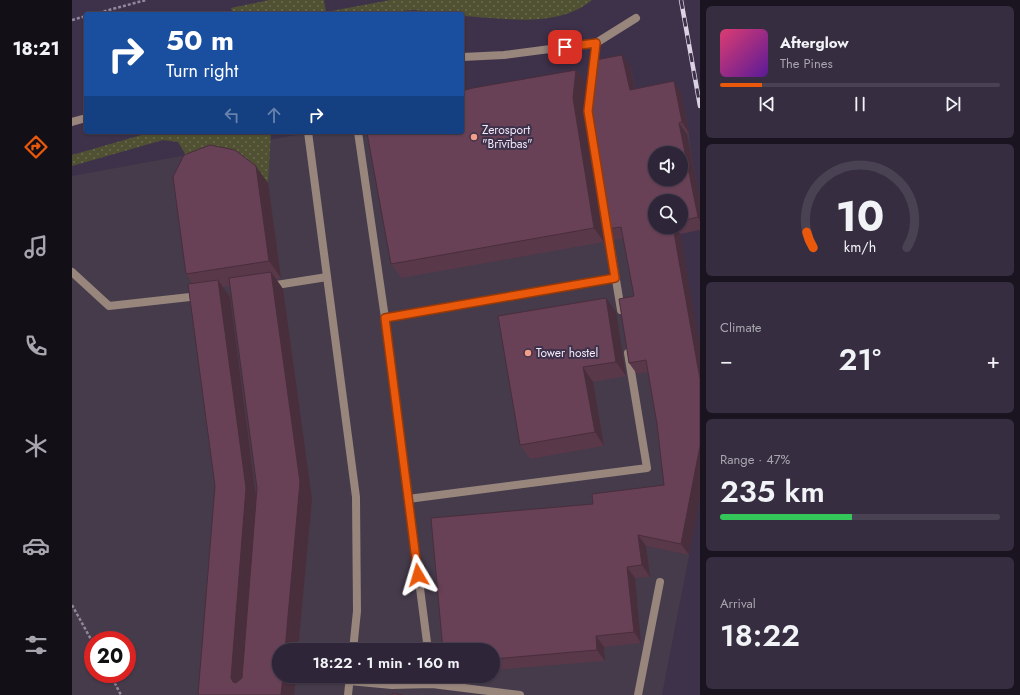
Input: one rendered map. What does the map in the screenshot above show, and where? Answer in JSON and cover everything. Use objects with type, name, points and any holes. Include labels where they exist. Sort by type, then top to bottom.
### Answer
[{"type":"street","points":[[464,57],[504,55],[596,43],[636,18]]},
{"type":"street","points":[[592,81],[596,43]]},
{"type":"street","points":[[72,122],[84,119]]},
{"type":"street","points":[[308,134],[356,497],[357,610],[353,643]]},
{"type":"street","points":[[358,134],[385,318],[427,643]]},
{"type":"street","points":[[604,209],[622,316]]},
{"type":"street","points":[[72,272],[109,306],[206,295]]},
{"type":"street","points":[[258,287],[327,276]]},
{"type":"street","points":[[385,318],[615,278]]},
{"type":"street","points":[[408,499],[647,468],[627,346]]},
{"type":"street","points":[[638,695],[660,582]]},
{"type":"street","points":[[348,695],[349,683]]},
{"type":"street","points":[[380,683],[392,685],[408,683]]},
{"type":"street","points":[[450,683],[520,695]]},
{"type":"path","points":[[101,12],[146,0]]},
{"type":"path","points":[[72,20],[84,17]]},
{"type":"path","points":[[72,605],[86,631]]},
{"type":"path","points":[[115,683],[121,695]]},
{"type":"shaded area","points":[[605,107],[689,133],[691,155],[700,201],[700,229],[688,232],[688,194],[648,194],[648,234],[680,234],[700,346],[700,499],[662,695],[72,695],[72,176],[301,134],[464,134],[464,132]]},
{"type":"green space","points":[[269,0],[324,0],[326,12],[232,12],[231,8]]},
{"type":"green space","points":[[390,0],[592,0],[578,9],[563,15],[530,20],[464,16],[464,12],[413,10],[388,12],[326,12]]},
{"type":"green space","points":[[145,134],[271,134],[268,183],[196,172],[178,142],[163,140],[72,166],[72,155]]},
{"type":"building","points":[[622,55],[630,90],[674,81],[682,122],[679,123],[684,146],[648,146],[648,186],[688,186],[688,168],[698,217],[688,219],[688,194],[648,194],[648,234],[674,234],[700,379],[700,446],[681,544],[638,535],[642,565],[627,567],[634,632],[596,636],[597,650],[500,658],[500,643],[442,643],[431,518],[593,504],[592,494],[664,485],[657,424],[646,360],[629,363],[619,299],[634,296],[621,227],[607,229],[586,100],[589,71],[592,70],[590,61]]},
{"type":"building","points":[[576,70],[573,98],[594,228],[391,264],[367,134],[464,134],[464,90]]},
{"type":"building","points":[[210,145],[235,150],[256,166],[269,261],[186,274],[173,177],[184,155]]},
{"type":"building","points":[[271,272],[300,482],[286,643],[272,643],[272,683],[282,683],[281,695],[198,695],[215,486],[188,284],[218,280],[246,488],[231,678],[233,682],[236,683],[242,678],[257,488],[229,278]]},
{"type":"building","points":[[606,298],[616,362],[583,367],[595,432],[520,445],[498,316]]},
{"type":"building","points":[[393,693],[403,695],[392,695]]},
{"type":"railway","points":[[681,0],[700,106]]},
{"type":"place","name":"Zerosport \"Brīvības\"","points":[[474,137]]},
{"type":"place","name":"Tower hostel","points":[[528,353]]},
{"type":"route","points":[[418,575],[385,318],[615,278],[588,111],[596,43],[565,47]]}]
